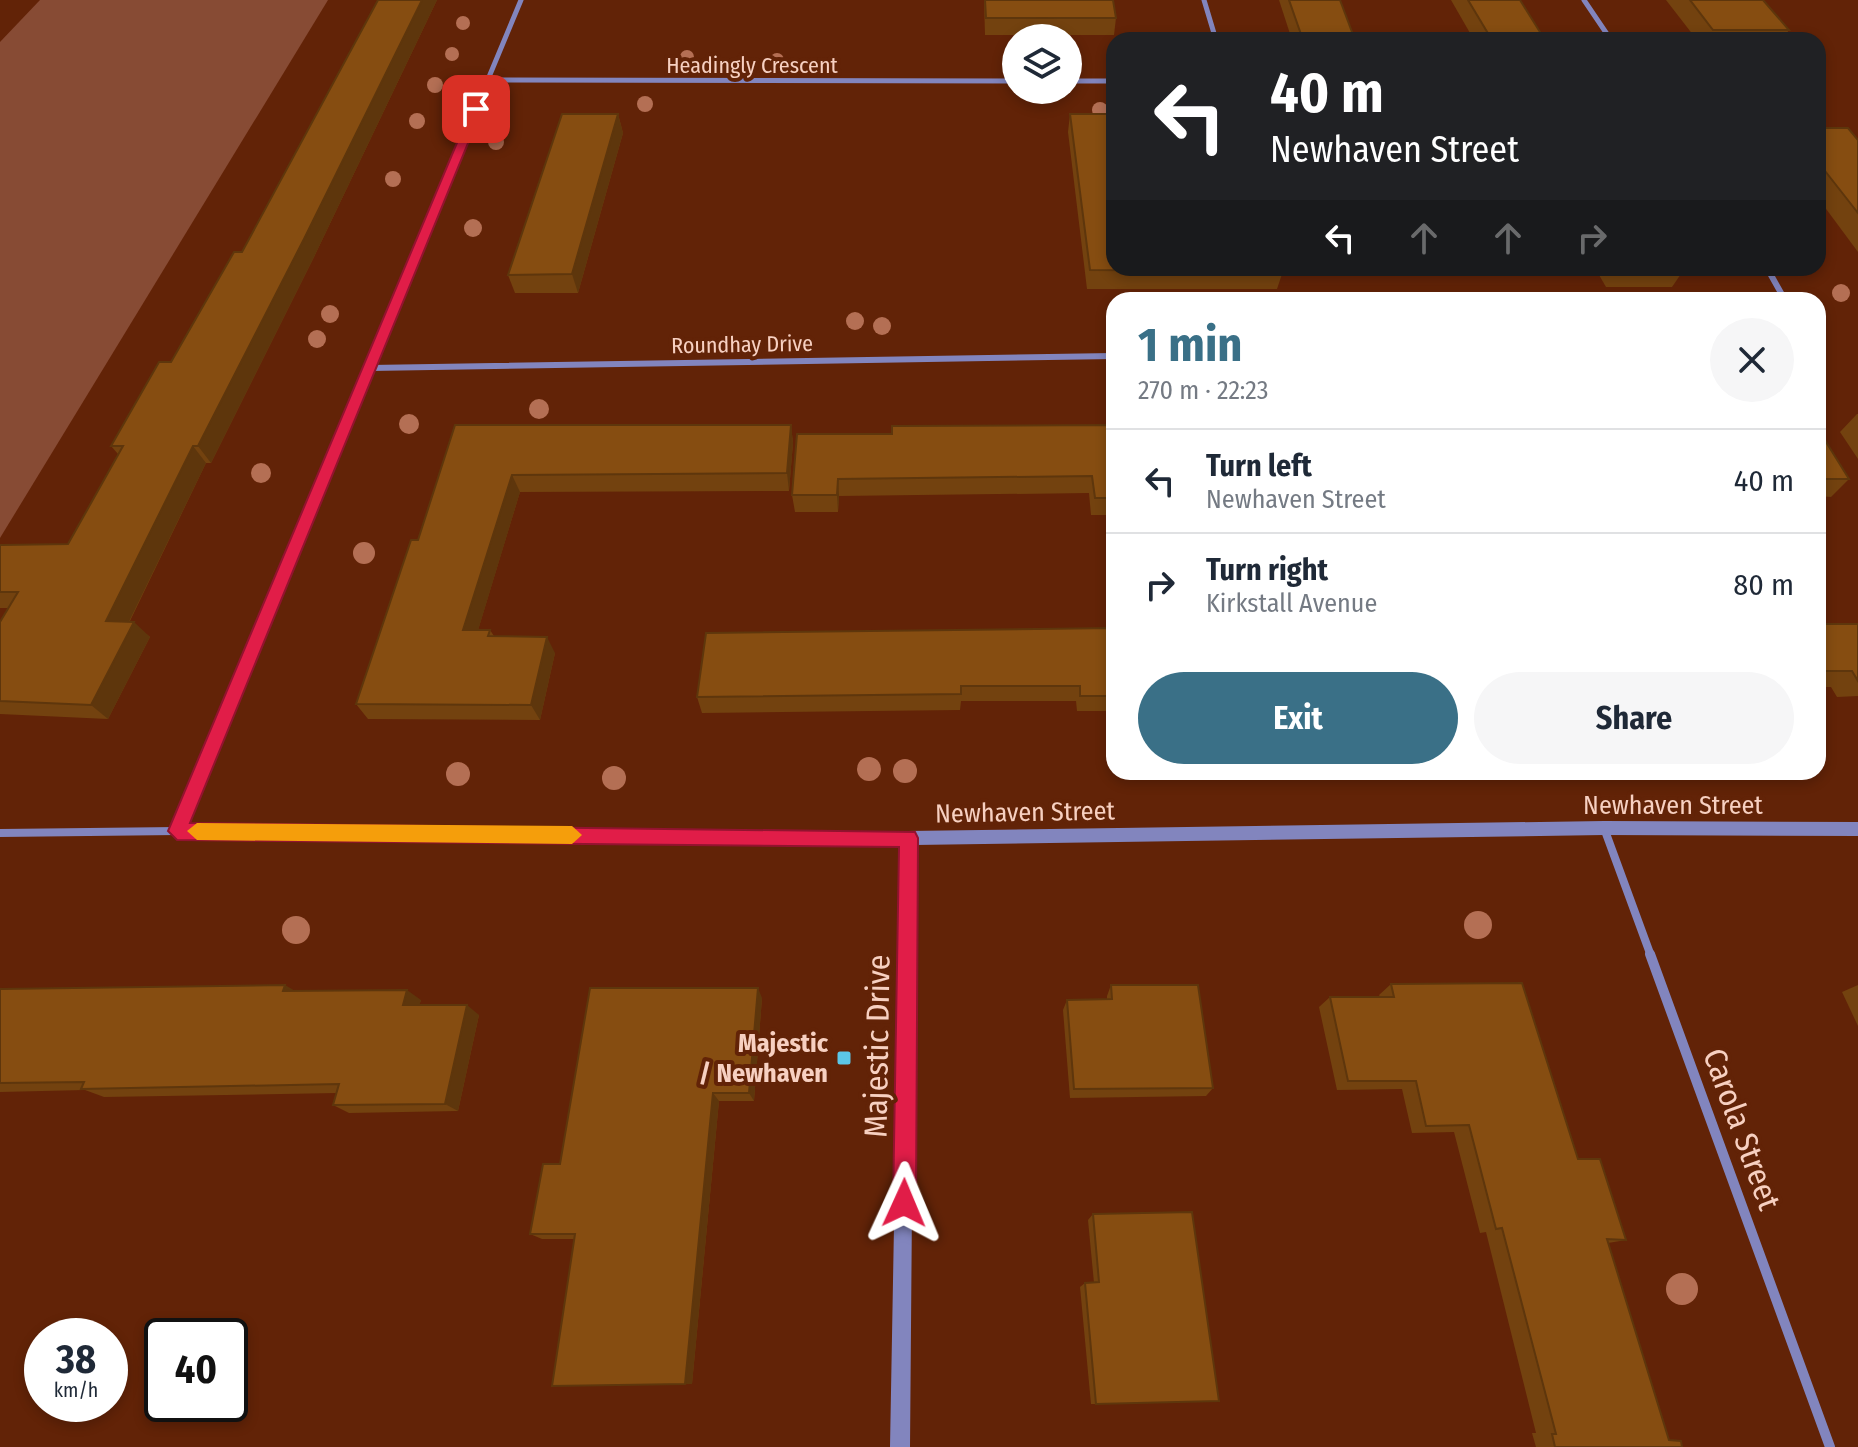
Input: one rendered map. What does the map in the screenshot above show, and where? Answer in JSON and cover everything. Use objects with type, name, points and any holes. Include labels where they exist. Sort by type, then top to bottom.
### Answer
[{"type":"street","points":[[177,831],[521,0]]},
{"type":"street","points":[[1204,0],[1214,32]]},
{"type":"street","points":[[1584,0],[1606,32]]},
{"type":"street","name":"Headingly Crescent","points":[[488,80],[1002,81]]},
{"type":"street","points":[[1082,81],[1106,81]]},
{"type":"street","name":"Roundhay Drive","points":[[370,368],[1106,356]]},
{"type":"street","name":"Newhaven Street","points":[[0,833],[177,831],[908,838],[1604,828],[1858,829]]},
{"type":"street","name":"Carola Street","points":[[1604,828],[1830,1447]]},
{"type":"street","name":"Majestic Drive","points":[[900,1447],[908,838]]},
{"type":"shaded area","points":[[40,0],[328,0],[0,538],[0,42]]},
{"type":"building","points":[[378,0],[422,0],[304,239],[198,446],[193,446],[106,621],[134,622],[91,705],[0,701],[0,622],[18,592],[0,592],[0,545],[68,544],[123,446],[111,446],[159,362],[171,362],[234,252],[242,252]]},
{"type":"building","points":[[985,0],[1113,0],[1116,18],[986,18]]},
{"type":"building","points":[[1289,0],[1340,0],[1352,32],[1300,32]]},
{"type":"building","points":[[1468,0],[1520,0],[1540,32],[1487,32]]},
{"type":"building","points":[[1690,0],[1763,0],[1789,30],[1713,30]]},
{"type":"building","points":[[562,114],[618,114],[572,274],[508,275]]},
{"type":"building","points":[[1070,114],[1106,114],[1106,270],[1090,270]]},
{"type":"building","points":[[1826,128],[1848,128],[1858,140],[1858,213],[1826,172]]},
{"type":"building","points":[[455,425],[791,425],[787,473],[512,475],[463,630],[490,630],[488,636],[547,637],[531,705],[356,704],[411,540],[418,540]]},
{"type":"building","points":[[1106,425],[1106,498],[1095,498],[1092,476],[838,479],[837,495],[792,495],[797,434],[892,434],[892,426]]},
{"type":"building","points":[[1826,442],[1849,479],[1826,479]]},
{"type":"building","points":[[1826,624],[1858,624],[1858,681],[1852,671],[1826,671]]},
{"type":"building","points":[[1106,628],[1106,696],[1080,696],[1080,686],[961,686],[961,694],[697,697],[706,633]]},
{"type":"building","points":[[1522,983],[1578,1159],[1600,1159],[1626,1240],[1607,1239],[1669,1440],[1681,1441],[1682,1447],[1555,1447],[1552,1434],[1556,1434],[1502,1228],[1496,1229],[1469,1125],[1426,1126],[1416,1081],[1348,1081],[1330,997],[1394,997],[1391,984]]},
{"type":"building","points":[[285,985],[283,991],[407,990],[403,1005],[467,1005],[445,1104],[333,1105],[339,1084],[81,1089],[84,1082],[0,1083],[0,989]]},
{"type":"building","points":[[1111,985],[1198,985],[1213,1088],[1074,1089],[1067,1000],[1112,999]]},
{"type":"building","points":[[590,988],[758,988],[749,1093],[713,1093],[685,1384],[552,1386],[575,1234],[530,1234],[543,1164],[560,1164]]},
{"type":"building","points":[[1192,1212],[1219,1401],[1096,1404],[1085,1283],[1099,1282],[1093,1214]]},
{"type":"slow traffic","points":[[197,831],[572,835]]},
{"type":"place","name":"Majestic / Newhaven","points":[[844,1058]]},
{"type":"route","points":[[476,109],[177,831],[908,838],[904,1203]]}]
